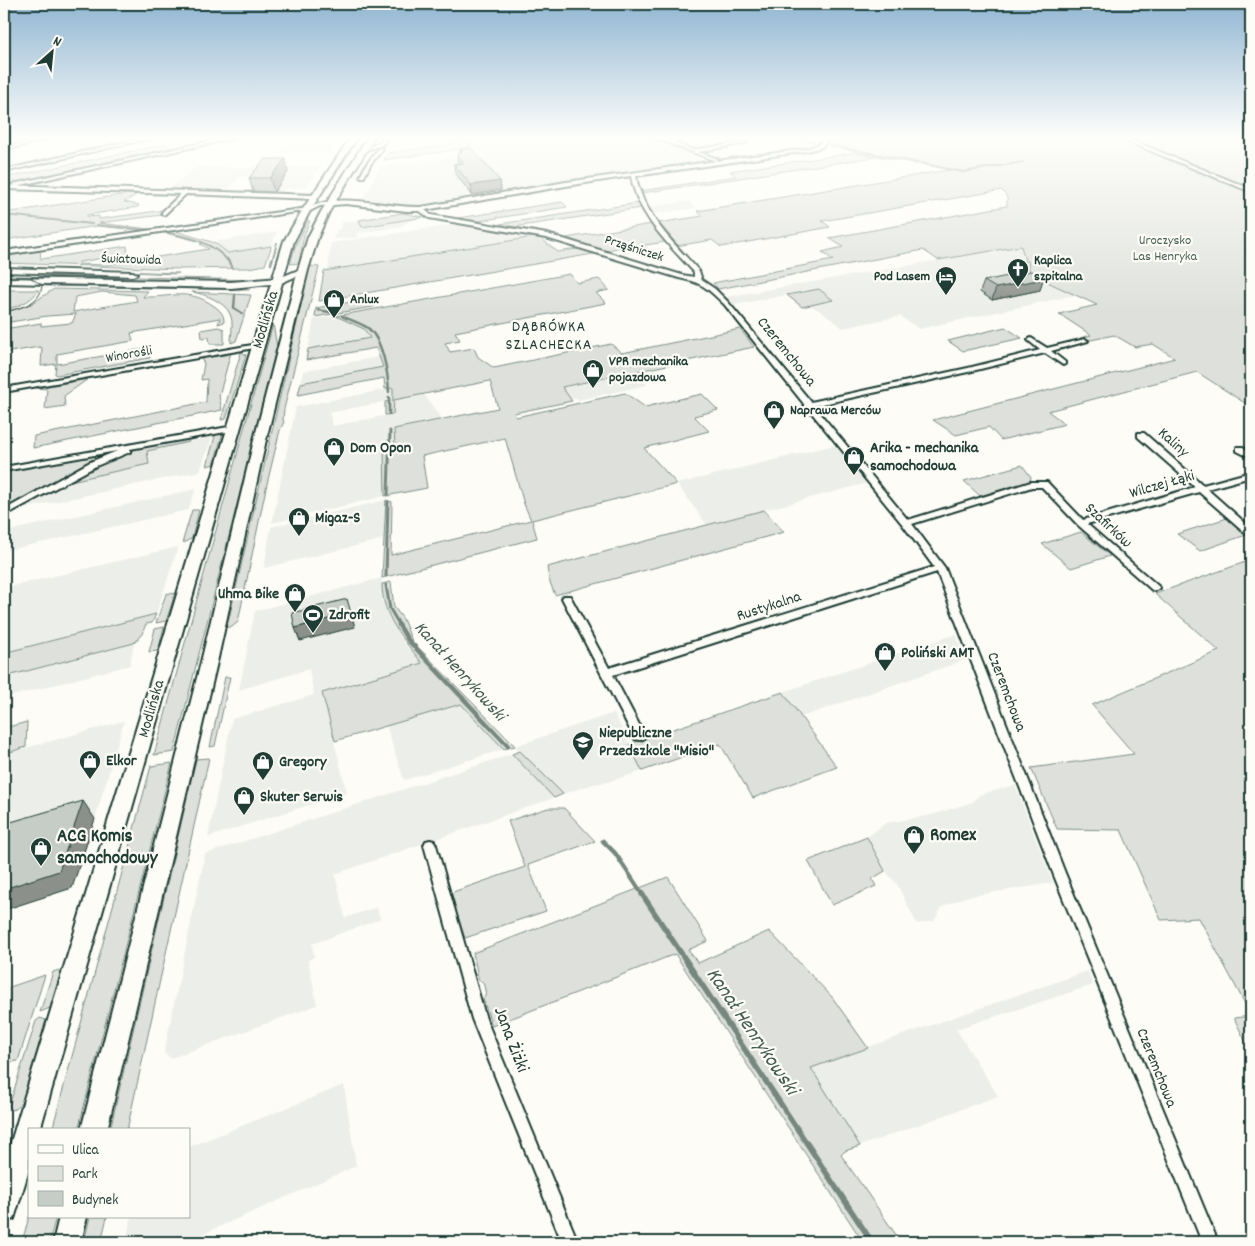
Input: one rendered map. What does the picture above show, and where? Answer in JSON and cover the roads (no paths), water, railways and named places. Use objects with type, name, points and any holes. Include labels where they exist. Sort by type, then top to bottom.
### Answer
[{"type":"main road","name":"Modlińska","points":[[94,1128],[210,658],[260,440],[285,279],[289,241],[315,196]]},
{"type":"main road","name":"Modlińska","points":[[4,1209],[258,346],[285,279],[313,237],[334,196]]},
{"type":"main road","points":[[67,1242],[73,1218]]},
{"type":"street","points":[[164,214],[182,196]]},
{"type":"street","points":[[315,196],[322,201],[330,202]]},
{"type":"street","points":[[421,209],[501,196]]},
{"type":"street","points":[[639,196],[663,235],[697,272],[698,277],[695,279]]},
{"type":"street","points":[[4,253],[306,210],[330,202]]},
{"type":"street","name":"Prząśniczek","points":[[330,202],[358,203],[401,210],[421,209],[429,216],[554,237],[681,277],[695,279]]},
{"type":"street","name":"Światowida","points":[[4,270],[256,280],[270,286],[285,279]]},
{"type":"street","name":"Światowida","points":[[4,281],[210,285],[256,280],[271,275],[285,279]]},
{"type":"street","name":"Czeremchowa","points":[[695,279],[713,290],[726,303],[906,523],[940,568],[1059,873],[1210,1242]]},
{"type":"street","points":[[1031,340],[1063,363]]},
{"type":"street","points":[[807,404],[1085,341]]},
{"type":"street","name":"Winorośli","points":[[4,390],[258,346]]},
{"type":"street","points":[[4,470],[140,443],[234,428]]},
{"type":"street","name":"Kaliny","points":[[1141,435],[1251,533]]},
{"type":"street","points":[[4,513],[93,464],[140,443]]},
{"type":"street","points":[[1240,449],[1251,456]]},
{"type":"street","name":"Wilczej Łąki","points":[[1082,523],[1251,474]]},
{"type":"street","name":"Szafirków","points":[[906,523],[1031,485],[1044,484],[1082,523],[1155,588]]},
{"type":"street","name":"Rustykalna","points":[[607,673],[940,568]]},
{"type":"street","points":[[567,598],[639,736]]},
{"type":"street","name":"Jana Żiżki","points":[[430,845],[480,1019],[570,1242]]},
{"type":"waterway","name":"Kanał Henrykowski","points":[[4,215],[92,224]]},
{"type":"waterway","name":"Kanał Henrykowski","points":[[96,225],[151,230]]},
{"type":"waterway","name":"Kanał Henrykowski","points":[[164,232],[207,244],[222,254],[228,261]]},
{"type":"waterway","points":[[272,261],[277,243]]},
{"type":"waterway","name":"Kanał Henrykowski","points":[[227,259],[232,267]]},
{"type":"waterway","points":[[271,264],[272,259]]},
{"type":"waterway","name":"Kanał Henrykowski","points":[[235,295],[234,308],[242,313]]},
{"type":"waterway","name":"Kanał Henrykowski","points":[[318,310],[335,313]]},
{"type":"waterway","name":"Kanał Henrykowski","points":[[342,316],[365,326],[373,333],[384,358],[389,392]]},
{"type":"waterway","name":"Kanał Henrykowski","points":[[389,397],[389,414]]},
{"type":"waterway","name":"Kanał Henrykowski","points":[[388,495],[390,431]]},
{"type":"waterway","name":"Kanał Henrykowski","points":[[386,576],[388,502]]},
{"type":"waterway","name":"Kanał Henrykowski","points":[[386,585],[390,609],[400,626]]},
{"type":"waterway","name":"Kanał Henrykowski","points":[[399,625],[408,640],[508,746]]},
{"type":"waterway","name":"Kanał Henrykowski","points":[[603,841],[615,853],[643,895]]},
{"type":"waterway","name":"Kanał Henrykowski","points":[[642,894],[872,1242]]},
{"type":"tram line","points":[[4,276],[122,278]]},
{"type":"tram line","points":[[4,312],[29,304],[38,297],[42,285],[31,278]]},
{"type":"place","name":"Kaplica szpitalna","points":[[1018,288]]},
{"type":"place","name":"Pod Lasem","points":[[946,296]]},
{"type":"place","name":"Anlux","points":[[334,319]]},
{"type":"place","name":"VPR mechanika pojazdowa","points":[[593,389]]},
{"type":"place","name":"Naprawa Merców","points":[[774,430]]},
{"type":"place","name":"Dom Opon","points":[[334,467]]},
{"type":"place","name":"Arika - mechanika samochodowa","points":[[854,476]]},
{"type":"place","name":"Migaz-S","points":[[299,537]]},
{"type":"place","name":"Uhma Bike","points":[[295,613]]},
{"type":"place","name":"Zdrofit","points":[[313,634]]},
{"type":"place","name":"Poliński AMT","points":[[885,672]]},
{"type":"place","name":"Niepubliczne Przedszkole \"Misio\"","points":[[583,761]]},
{"type":"place","name":"Elkor","points":[[90,780]]},
{"type":"place","name":"Gregory","points":[[263,781]]},
{"type":"place","name":"Skuter Serwis","points":[[244,816]]},
{"type":"place","name":"Romex","points":[[914,855]]},
{"type":"place","name":"ACG Komis samochodowy","points":[[41,867]]},
{"type":"district","name":"DĄBRÓWKA SZLACHECKA","points":[[549,336]]},
{"type":"park label","name":"Uroczysko Las Henryka","points":[[1165,250]]}]
